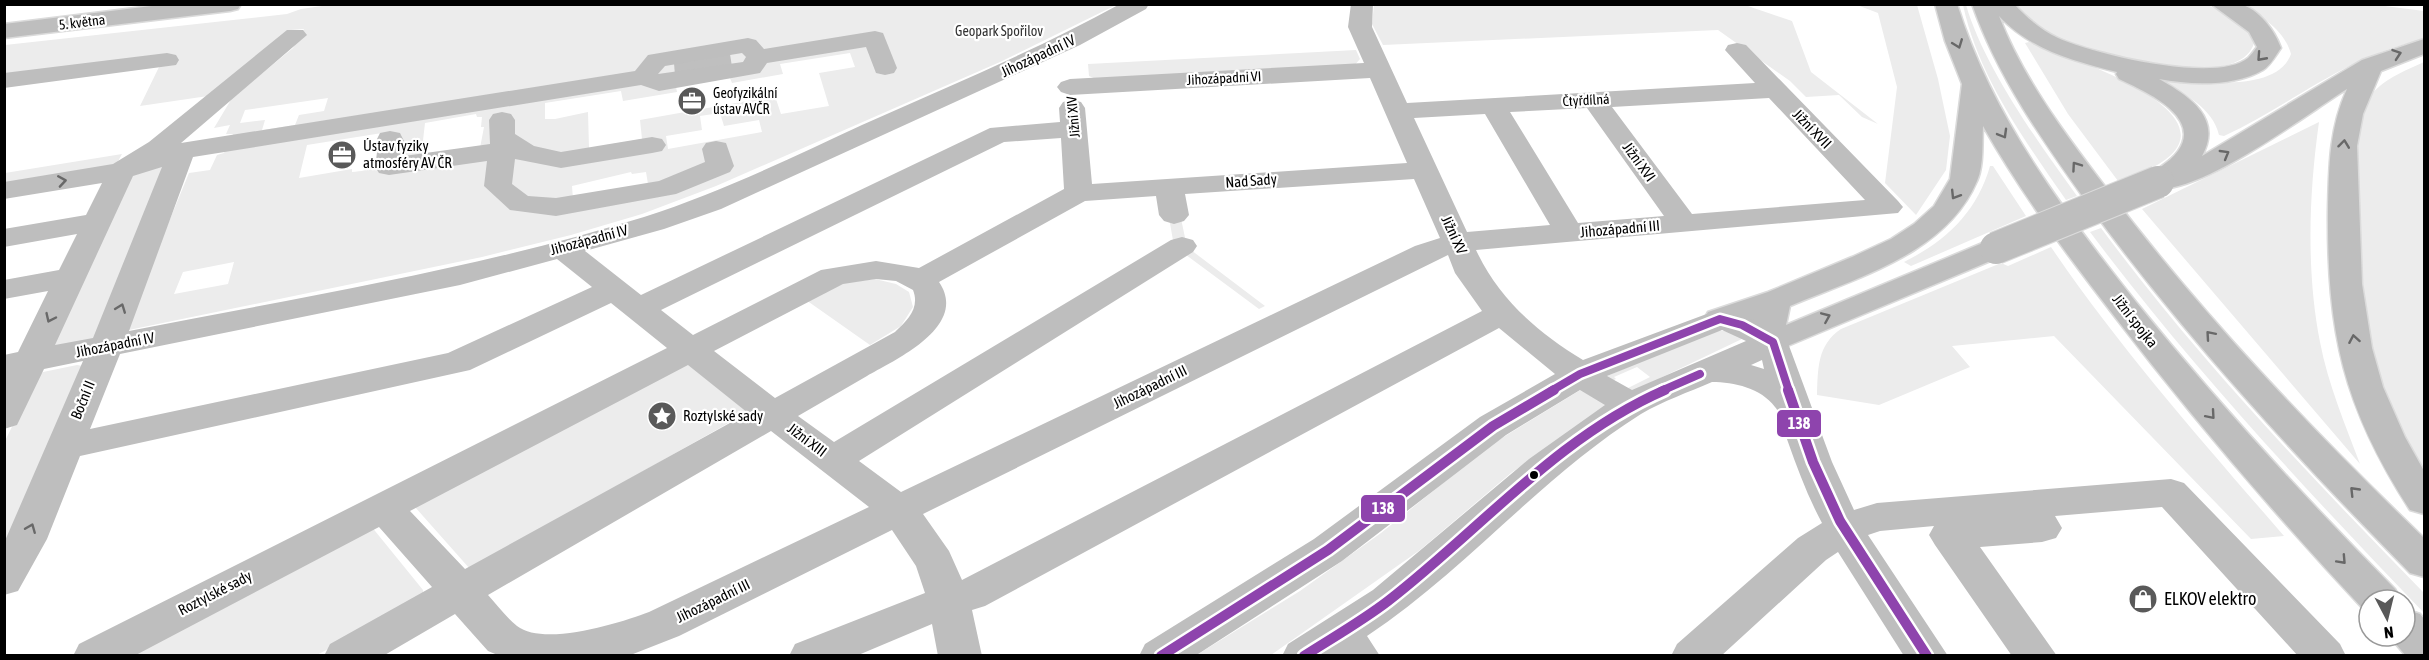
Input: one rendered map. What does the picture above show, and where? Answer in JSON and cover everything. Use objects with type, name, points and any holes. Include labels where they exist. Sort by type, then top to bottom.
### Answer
[{"type":"main road","name":"5. května","points":[[4,17],[119,4]]},
{"type":"main road","name":"5. května","points":[[4,31],[230,4]]},
{"type":"main road","name":"Jihozápadní IV","points":[[18,364],[460,276],[654,223],[711,203],[1072,40],[1138,4]]},
{"type":"main road","name":"Jižní XV","points":[[1362,4],[1360,27],[1477,283],[1501,314],[1554,359],[1630,405]]},
{"type":"main road","name":"Jižní spojka","points":[[1946,4],[1962,54],[2033,183],[2121,304],[2193,394],[2369,588]]},
{"type":"main road","points":[[1983,4],[2002,50],[2036,108],[2129,237],[2249,379],[2424,562]]},
{"type":"main road","points":[[2001,4],[2031,33],[2150,85],[2178,103],[2195,120],[2199,132],[2194,150],[2175,170],[2158,182]]},
{"type":"main road","points":[[2079,55],[2138,69],[2172,73],[2225,73],[2251,67],[2267,53],[2269,48],[2266,37],[2248,20],[2222,4]]},
{"type":"main road","points":[[4,191],[122,171],[171,149],[237,81],[295,35]]},
{"type":"main road","points":[[4,168],[134,148],[171,149],[643,77],[657,60],[748,45],[758,57],[875,38],[885,68]]},
{"type":"main road","name":"Jižní XIV","points":[[1072,40],[1070,87],[1079,193]]},
{"type":"main road","points":[[1333,648],[1542,468],[1630,405],[1996,248],[2158,182],[2197,169],[2224,155],[2371,65],[2424,46]]},
{"type":"main road","name":"Jižní XVII","points":[[1737,50],[1888,207]]},
{"type":"main road","points":[[4,81],[167,60]]},
{"type":"main road","points":[[2371,65],[2354,98],[2343,147],[2343,230],[2349,306],[2360,368],[2380,425],[2393,451],[2424,500]]},
{"type":"main road","name":"Jihozápadni VI","points":[[1070,87],[1378,70]]},
{"type":"main road","points":[[1160,656],[1328,550],[1493,426],[1580,374],[1720,319],[1779,299],[1884,255],[1925,230],[1945,210],[1964,179],[1976,82]]},
{"type":"main road","name":"Čtyřdílná","points":[[1397,111],[1775,90]]},
{"type":"main road","points":[[502,100],[503,144],[498,186],[520,204],[556,207],[666,188],[720,166],[716,149]]},
{"type":"main road","name":"Jižní XVI","points":[[1594,100],[1684,224]]},
{"type":"main road","points":[[1492,105],[1569,233]]},
{"type":"main road","points":[[64,447],[458,362],[627,299],[999,134],[1074,129]]},
{"type":"main road","points":[[390,139],[392,145],[389,167],[503,144],[525,153],[561,160],[652,145]]},
{"type":"main road","name":"Boční II","points":[[4,580],[27,539],[106,347],[171,149]]},
{"type":"main road","name":"Nad Sady","points":[[1079,193],[1424,170]]},
{"type":"main road","points":[[4,417],[18,364],[69,278],[122,171]]},
{"type":"main road","points":[[833,460],[1178,231],[1169,187]]},
{"type":"main road","points":[[345,656],[907,339],[922,326],[931,313],[933,299],[920,280],[1079,193]]},
{"type":"main road","name":"Jihozápadní III","points":[[384,507],[503,639],[533,650],[575,650],[623,640],[664,624],[1426,252],[1457,242],[1888,207]]},
{"type":"main road","points":[[4,238],[96,222]]},
{"type":"main road","name":"Jižní XIII","points":[[562,248],[772,414],[899,510],[935,562],[949,602],[960,656]]},
{"type":"main road","name":"Roztylské sady","points":[[94,656],[832,277],[859,271],[884,270],[904,273],[920,280]]},
{"type":"main road","points":[[4,290],[69,278]]},
{"type":"main road","points":[[1779,299],[1769,314],[1769,332],[1792,402],[1830,500],[1845,528],[1927,656]]},
{"type":"main road","points":[[810,656],[970,595],[1501,314]]},
{"type":"main road","points":[[1720,319],[1742,325],[1773,342]]},
{"type":"main road","points":[[1705,372],[1725,370],[1755,376],[1769,382],[1792,402]]},
{"type":"main road","points":[[1692,656],[1812,549],[1845,528],[1877,517],[2171,493],[2325,656]]},
{"type":"main road","points":[[2024,505],[2042,528],[1950,534],[2036,656]]},
{"type":"green space","name":"Geopark Spořilov","points":[[336,4],[1116,5],[1000,62],[716,186],[642,214],[571,235],[482,257],[124,331],[189,173],[210,170],[217,155],[224,153],[233,134],[226,134],[230,125],[214,128],[232,98],[293,48],[304,29],[291,30],[208,96],[140,106],[159,67],[5,76],[5,45],[287,14],[301,9]],"holes":[[[850,53],[855,67],[819,73],[829,106],[781,114],[775,96],[640,120],[642,139],[589,148],[588,112],[545,119],[545,103],[621,91],[623,101],[677,92],[676,87],[730,78],[732,83],[783,74],[780,64]],[[328,98],[324,111],[299,115],[295,125],[262,130],[265,120],[240,123],[245,110]],[[720,113],[724,126],[759,120],[762,132],[668,149],[666,136],[702,130],[700,116]],[[476,114],[477,117],[482,117],[481,127],[484,127],[480,148],[421,158],[425,123]],[[382,133],[377,164],[371,168],[299,178],[307,145]],[[631,172],[632,174],[646,172],[648,184],[573,199],[572,186]],[[234,262],[228,284],[174,294],[183,272]]]},
{"type":"green space","points":[[2369,4],[2424,11],[2424,40],[2370,56],[2224,136],[2219,135],[2216,125],[2204,109],[2163,81],[2220,83],[2249,81],[2263,78],[2285,65],[2291,54],[2283,37],[2264,19],[2240,5]]},
{"type":"green space","points":[[1374,5],[1745,5],[1792,21],[1811,72],[1878,124],[1862,117],[1839,95],[1806,97],[1790,81],[1718,30],[1383,45],[1372,24]]},
{"type":"green space","points":[[1857,5],[1917,5],[1938,79],[1950,136],[1946,170],[1916,215],[1885,183],[1897,87],[1878,13]]},
{"type":"green space","points":[[1963,5],[1966,5],[1999,79],[2077,196],[2066,200],[2019,131],[1980,58]]},
{"type":"green space","points":[[2013,5],[2207,5],[2228,15],[2240,24],[2254,43],[2243,58],[2223,66],[2197,69],[2166,67],[2106,56],[2064,42],[2036,26]]},
{"type":"green space","points":[[2029,42],[2101,70],[2156,100],[2175,118],[2181,136],[2171,155],[2152,168],[2118,181],[2068,114],[2025,43]]},
{"type":"green space","points":[[1356,50],[1360,59],[1353,67],[1100,81],[1089,76],[1088,64]]},
{"type":"green space","points":[[2424,62],[2424,475],[2405,442],[2390,408],[2371,339],[2362,267],[2356,144],[2362,109],[2373,92],[2393,77]]},
{"type":"green space","points":[[2319,122],[2310,232],[2316,315],[2320,342],[2337,404],[2360,464],[2142,209]]},
{"type":"green space","points":[[122,154],[115,167],[5,186],[5,173]]},
{"type":"green space","points":[[169,164],[98,340],[49,352],[129,173]]},
{"type":"green space","points":[[1990,166],[1993,166],[2026,216],[1911,266],[1904,262],[1933,245],[1958,223],[1977,197]]},
{"type":"green space","points":[[1165,195],[1176,195],[1187,247],[1265,306],[1259,309],[1174,246]]},
{"type":"green space","points":[[2101,228],[2176,324],[2256,416],[2424,593],[2424,613],[2417,606],[2417,588],[2400,588],[2294,475],[2169,332],[2090,232]]},
{"type":"green space","points":[[2051,247],[2134,359],[2284,536],[2251,539],[2054,336],[1952,346],[1970,367],[1879,405],[1817,395],[1820,358],[1827,342],[1841,329],[2001,263],[2008,266]]},
{"type":"green space","points":[[875,279],[896,284],[909,292],[913,307],[901,326],[870,345],[806,300],[844,283]]},
{"type":"green space","points":[[1710,331],[1730,331],[1744,338],[1631,392],[1628,388],[1650,377],[1637,367],[1614,377],[1616,379],[1610,382],[1605,377]]},
{"type":"green space","points":[[687,362],[748,412],[470,569],[415,507]]},
{"type":"green space","points":[[77,365],[83,366],[4,557],[4,443],[36,378],[43,372]]},
{"type":"green space","points":[[1587,386],[1609,402],[1606,406],[1511,473],[1420,550],[1271,655],[1195,656],[1300,591],[1381,533],[1489,446]]},
{"type":"green space","points":[[371,526],[423,590],[424,596],[317,655],[122,656]]},
{"type":"shaded area","points":[[730,54],[732,67],[675,76],[674,63]]},
{"type":"transit line","name":"138","points":[[1161,656],[1328,550],[1493,426],[1580,374],[1720,319],[1742,325],[1773,342],[1806,442],[1830,501],[1863,561],[1927,656]]},
{"type":"transit line","name":"138","points":[[1304,656],[1388,601],[1542,468],[1630,405],[1700,374]]},
{"type":"place","name":"Geofyzikální ústav AVČR","points":[[692,101]]},
{"type":"place","name":"Ústav fyziky atmosféry AV ČR","points":[[342,155]]},
{"type":"place","name":"Roztylské sady","points":[[662,416]]},
{"type":"place","name":"ELKOV elektro","points":[[2143,599]]}]
